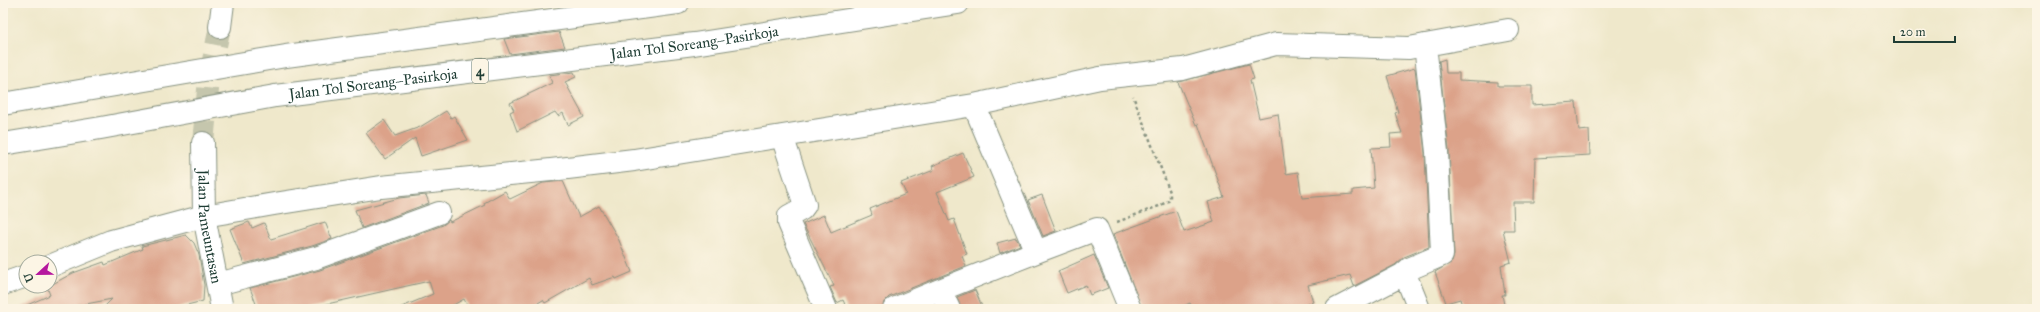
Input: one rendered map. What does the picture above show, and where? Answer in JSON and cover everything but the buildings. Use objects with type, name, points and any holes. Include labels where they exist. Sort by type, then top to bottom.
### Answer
[{"type":"main road","points":[[220,27],[224,3]]},
{"type":"main road","points":[[3,104],[286,56],[678,3]]},
{"type":"main road","name":"Jalan Tol Soreang–Pasirkoja","points":[[3,144],[101,128],[275,96],[694,44],[958,3]]},
{"type":"main road","points":[[58,263],[111,241],[204,216],[381,187],[619,162],[782,136],[974,105],[1100,78],[1183,69],[1276,44],[1404,48],[1508,30]]},
{"type":"main road","points":[[1337,309],[1409,270],[1442,255],[1437,152],[1425,45]]},
{"type":"main road","points":[[974,105],[1036,252]]},
{"type":"main road","points":[[782,136],[805,205],[802,209],[789,216],[789,223],[826,309]]},
{"type":"main road","name":"Jalan Pameuntasan","points":[[204,143],[204,216],[222,309]]},
{"type":"main road","points":[[218,284],[316,258],[439,213]]},
{"type":"main road","points":[[894,309],[1097,229],[1130,309]]},
{"type":"main road","points":[[1402,275],[1407,279],[1418,309]]},
{"type":"main road","points":[[3,284],[18,279]]},
{"type":"main road","points":[[940,290],[949,309]]},
{"type":"path","points":[[1097,229],[1159,206],[1170,200],[1170,192],[1125,76]]},
{"type":"tunnel","points":[[203,143],[209,79],[220,27]]}]
